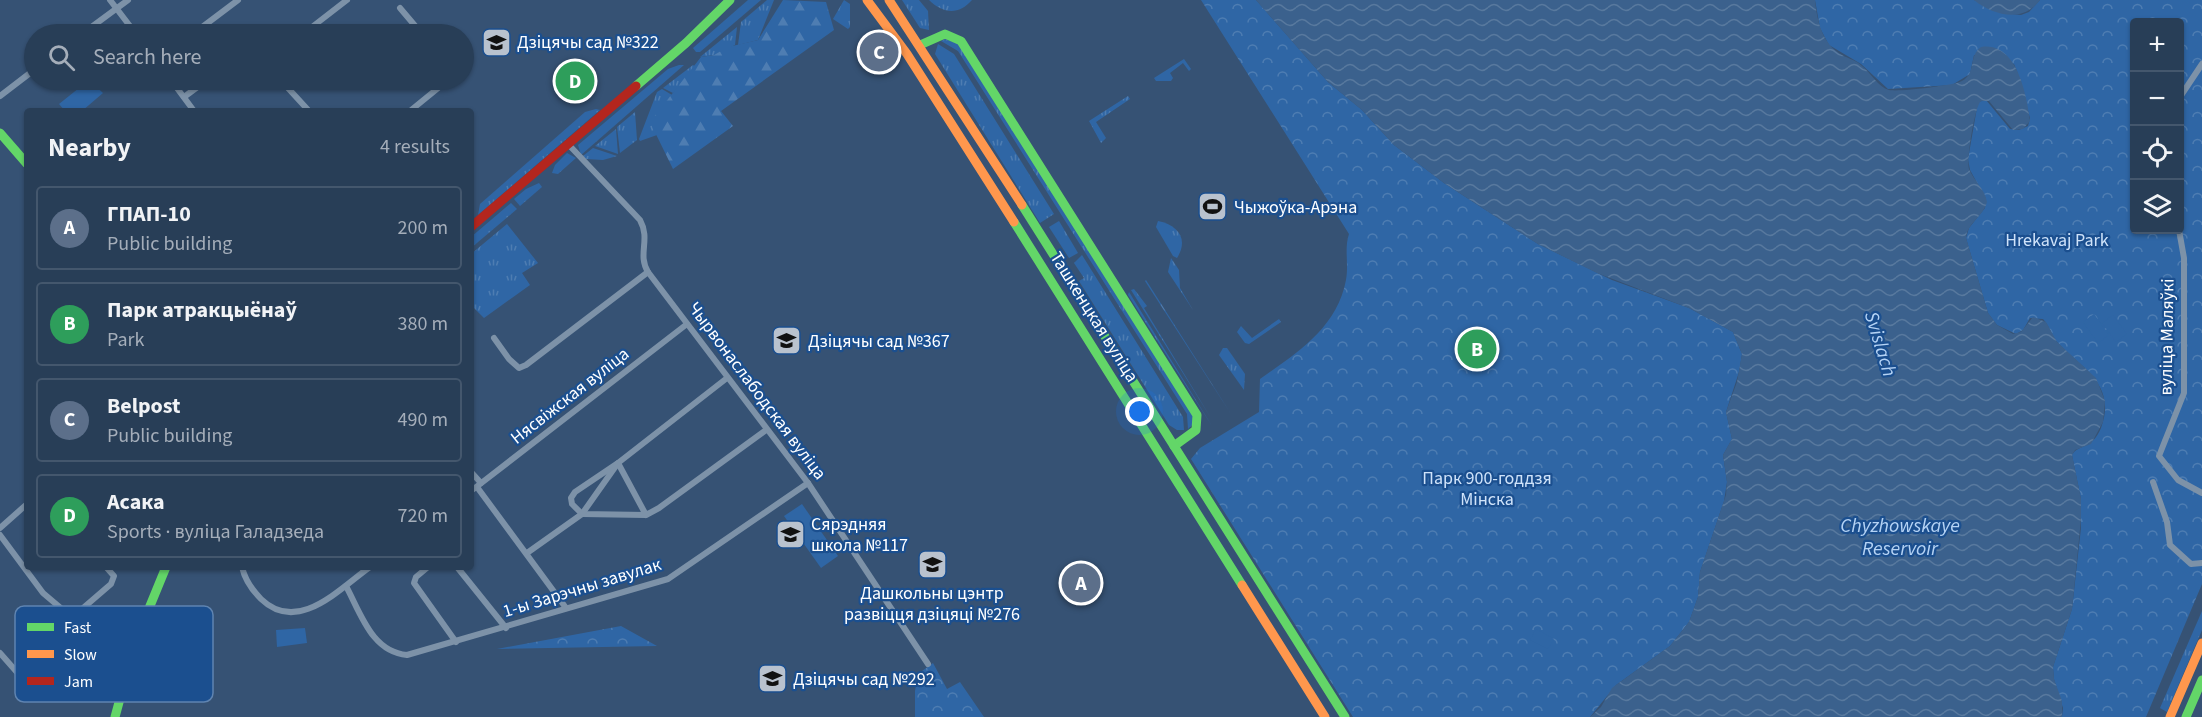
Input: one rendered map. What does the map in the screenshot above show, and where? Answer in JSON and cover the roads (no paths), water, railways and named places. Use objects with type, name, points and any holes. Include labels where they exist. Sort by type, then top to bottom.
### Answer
[{"type":"main road","points":[[474,224],[686,43],[730,0]]},
{"type":"main road","name":"Ташкенцкая вуліца","points":[[867,0],[907,54],[1325,717]]},
{"type":"main road","name":"Ташкенцкая вуліца","points":[[889,0],[920,45],[1345,717]]},
{"type":"main road","points":[[907,54],[940,34],[952,35],[961,41],[1120,291],[1197,415],[1196,430],[1161,454]]},
{"type":"main road","points":[[0,133],[24,161]]},
{"type":"main road","points":[[150,606],[165,570]]},
{"type":"main road","points":[[2170,717],[2202,644]]},
{"type":"main road","points":[[2186,717],[2202,680]]},
{"type":"main road","points":[[115,717],[118,702]]},
{"type":"street","points":[[110,0],[128,24]]},
{"type":"street","points":[[96,24],[128,0]]},
{"type":"street","points":[[206,24],[238,0]]},
{"type":"street","points":[[316,24],[347,0]]},
{"type":"street","points":[[400,8],[414,24]]},
{"type":"street","points":[[2184,91],[2202,64]]},
{"type":"street","points":[[0,96],[24,78]]},
{"type":"street","points":[[179,90],[192,108]]},
{"type":"street","points":[[184,97],[193,90]]},
{"type":"street","points":[[290,90],[306,108]]},
{"type":"street","points":[[414,108],[436,90]]},
{"type":"street","points":[[494,338],[509,360],[519,368],[535,359],[648,272],[643,254],[647,236],[640,220],[568,144]]},
{"type":"street","name":"вуліца Маляўкі","points":[[2180,234],[2184,258],[2184,393],[2159,456],[2178,480],[2202,492]]},
{"type":"street","name":"Чырвонаслабодская вуліца","points":[[648,272],[808,483],[928,664]]},
{"type":"street","name":"Нясвіжская вуліца","points":[[476,487],[687,324]]},
{"type":"street","points":[[727,378],[618,463],[575,492],[571,498],[572,504],[582,514],[646,515],[659,508],[766,430]]},
{"type":"street","points":[[527,553],[582,514],[618,463]]},
{"type":"street","points":[[618,463],[646,515]]},
{"type":"street","points":[[2153,482],[2165,515],[2170,545],[2191,564],[2202,563]]},
{"type":"street","name":"1-ы Зарэчны завулак","points":[[346,586],[378,644],[397,655],[407,655],[506,628],[673,576],[808,483]]},
{"type":"street","points":[[476,487],[566,608]]},
{"type":"street","points":[[0,528],[24,507]]},
{"type":"street","points":[[0,535],[24,567]]},
{"type":"street","points":[[26,570],[43,593],[58,606]]},
{"type":"street","points":[[85,606],[111,584],[114,576],[109,570]]},
{"type":"street","points":[[243,570],[248,582],[264,601],[273,609],[288,612],[311,609],[366,570]]},
{"type":"street","points":[[424,570],[416,577],[414,583],[456,642]]},
{"type":"street","points":[[459,570],[506,628]]},
{"type":"street","points":[[0,653],[15,670]]},
{"type":"water","name":"Chyzhowskaye Reservoir","points":[[1256,0],[1815,0],[1819,24],[1830,45],[1842,55],[1860,64],[1881,86],[1889,90],[1925,88],[1962,81],[1967,78],[1975,55],[1981,47],[1993,47],[2012,61],[2023,85],[2030,121],[2023,129],[2013,130],[1989,101],[1981,101],[1976,112],[1968,164],[1987,202],[1969,228],[1966,238],[1988,313],[1997,325],[2013,334],[2021,332],[2033,317],[2046,322],[2057,342],[2096,378],[2105,401],[2103,422],[2091,444],[2075,450],[2072,455],[2081,499],[2081,519],[2072,609],[2053,667],[2054,679],[2062,701],[2062,717],[1590,717],[1601,707],[1612,688],[1670,646],[1689,622],[1698,597],[1700,572],[1726,495],[1727,482],[1723,455],[1732,439],[1726,412],[1737,382],[1742,354],[1733,332],[1689,308],[1597,273],[1538,244],[1444,183],[1394,145],[1362,110],[1328,82]]},
{"type":"water","points":[[1974,0],[2040,0],[2025,12],[2008,15],[1990,10]]},
{"type":"place","name":"Дзіцячы сад №322","points":[[496,42]]},
{"type":"place","name":"Belpost","points":[[879,52]]},
{"type":"place","name":"Асака","points":[[575,81]]},
{"type":"place","name":"Чыжоўка-Арэна","points":[[1213,207]]},
{"type":"place","name":"Дзіцячы сад №367","points":[[787,341]]},
{"type":"place","name":"Парк атракцыёнаў","points":[[1477,349]]},
{"type":"place","name":"Сярэдняя школа №117","points":[[790,534]]},
{"type":"place","name":"Дашкольны цэнтр развіцця дзіцяці №276","points":[[932,564]]},
{"type":"place","name":"ГПАП-10","points":[[1081,583]]},
{"type":"place","name":"Дзіцячы сад №292","points":[[772,679]]},
{"type":"park label","name":"Hrekavaj Park","points":[[2057,240]]},
{"type":"park label","name":"Парк 900-годдзя Мінска","points":[[1487,488]]},
{"type":"water label","name":"Svislach","points":[[1880,344]]}]
